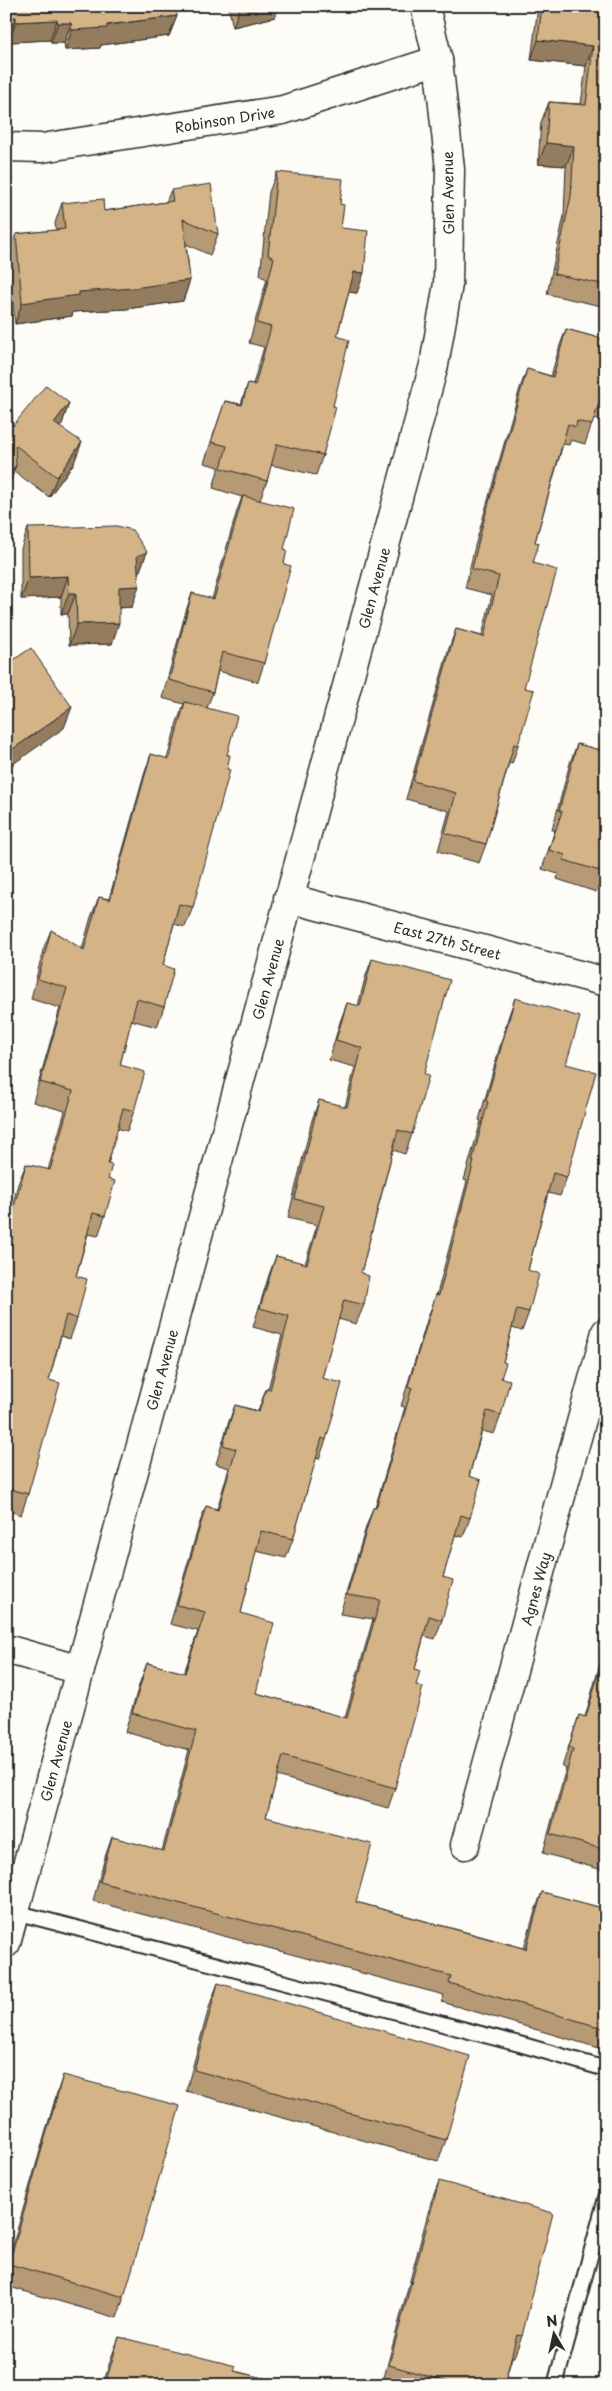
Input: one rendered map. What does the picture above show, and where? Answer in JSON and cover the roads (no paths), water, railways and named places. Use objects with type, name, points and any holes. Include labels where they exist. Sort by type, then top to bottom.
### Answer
[{"type":"street","name":"Glen Avenue","points":[[6,1943],[434,365],[448,284],[450,169],[438,60],[426,6]]},
{"type":"street","name":"Robinson Drive","points":[[6,147],[42,148],[283,110],[438,60]]},
{"type":"street","name":"East 27th Street","points":[[288,898],[606,982]]},
{"type":"street","name":"Agnes Way","points":[[465,1845],[606,1332]]},
{"type":"street","points":[[6,1649],[80,1670]]},
{"type":"lane","points":[[15,1912],[514,2043],[606,2069]]},
{"type":"lane","points":[[555,2385],[606,2198]]}]
